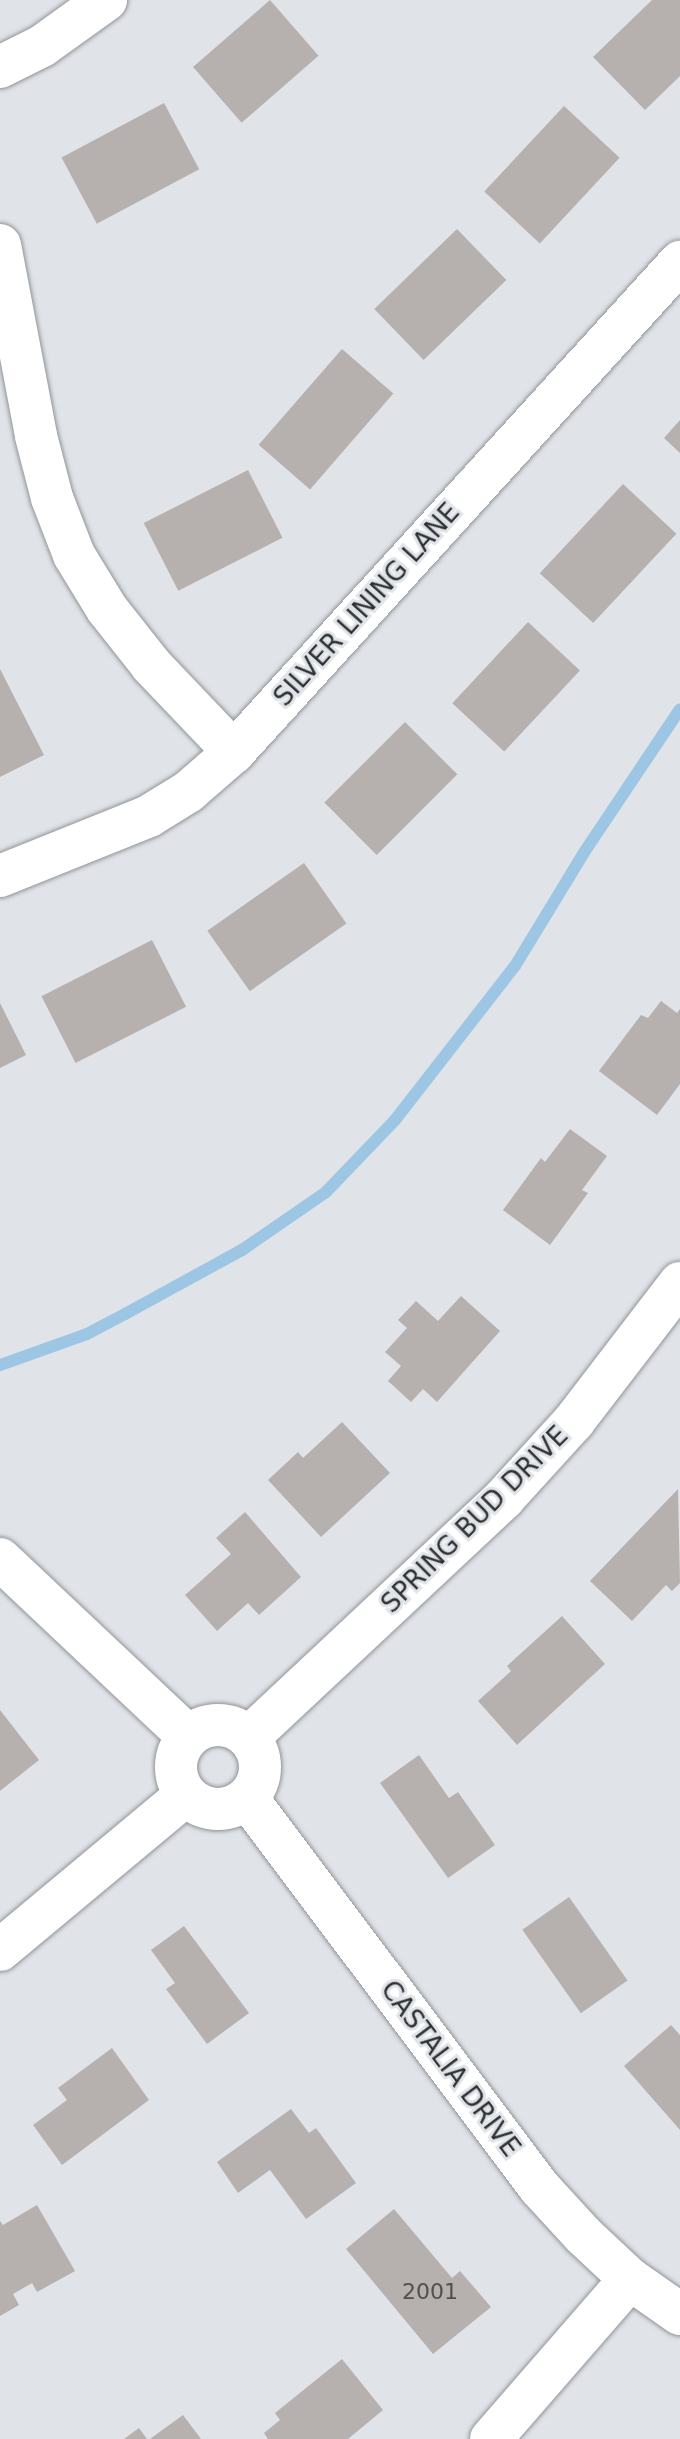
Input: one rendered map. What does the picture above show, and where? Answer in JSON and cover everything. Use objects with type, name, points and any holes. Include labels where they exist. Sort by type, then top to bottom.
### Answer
[{"type":"street","points":[[0,67],[42,46],[106,0]]},
{"type":"street","points":[[0,245],[36,436],[52,498],[74,555],[107,609],[152,666],[234,752]]},
{"type":"street","name":"SILVER LINING LANE","points":[[0,876],[149,816],[188,792],[234,752],[680,262]]},
{"type":"street","name":"SPRING BUD DRIVE","points":[[249,1737],[504,1498],[574,1421],[680,1283]]},
{"type":"street","points":[[0,1559],[188,1736]]},
{"type":"street","points":[[212,1724],[225,1725],[249,1737],[260,1761],[256,1787],[247,1798],[223,1809],[196,1804],[186,1795],[176,1772],[176,1759],[188,1736],[212,1724]]},
{"type":"street","points":[[0,1950],[186,1795]]},
{"type":"street","name":"CASTALIA DRIVE","points":[[247,1798],[539,2187],[583,2235],[630,2279],[680,2314]]},
{"type":"street","points":[[491,2439],[630,2279]]},
{"type":"building","points":[[270,0],[319,56],[242,123],[193,67]]},
{"type":"building","points":[[652,0],[680,0],[680,76],[645,110],[593,57]]},
{"type":"building","points":[[164,103],[199,169],[97,224],[62,157]]},
{"type":"building","points":[[564,106],[620,158],[540,243],[484,192]]},
{"type":"building","points":[[457,229],[506,280],[424,360],[374,309]]},
{"type":"building","points":[[342,349],[393,394],[310,489],[259,445]]},
{"type":"building","points":[[680,420],[680,453],[664,438]]},
{"type":"building","points":[[248,470],[283,538],[178,591],[144,523]]},
{"type":"building","points":[[623,484],[676,534],[593,623],[540,573]]},
{"type":"building","points":[[528,622],[580,670],[504,752],[452,703]]},
{"type":"building","points":[[0,669],[44,755],[0,777]]},
{"type":"building","points":[[405,722],[457,774],[377,855],[324,803]]},
{"type":"building","points":[[304,863],[346,924],[250,991],[207,931]]},
{"type":"building","points":[[152,940],[186,1007],[76,1063],[42,996]]},
{"type":"building","points":[[661,1001],[677,1013],[680,1009],[680,1084],[657,1115],[599,1071],[641,1015],[648,1018]]},
{"type":"building","points":[[0,1003],[26,1055],[0,1068]]},
{"type":"building","points":[[570,1129],[607,1156],[582,1190],[588,1193],[550,1245],[503,1210],[541,1158],[545,1162]]},
{"type":"building","points":[[461,1296],[500,1331],[437,1402],[423,1389],[411,1402],[388,1381],[401,1366],[385,1352],[407,1328],[398,1320],[416,1301],[438,1321]]},
{"type":"building","points":[[342,1422],[390,1473],[321,1537],[268,1480],[298,1452],[303,1458]]},
{"type":"building","points":[[678,1489],[680,1583],[672,1591],[666,1585],[632,1621],[590,1581]]},
{"type":"building","points":[[245,1512],[301,1577],[259,1615],[248,1603],[217,1631],[185,1595],[231,1554],[216,1538]]},
{"type":"building","points":[[562,1616],[605,1664],[517,1745],[478,1701],[511,1671],[507,1666]]},
{"type":"building","points":[[0,1710],[39,1760],[0,1791]]},
{"type":"building","points":[[419,1755],[449,1798],[458,1792],[495,1845],[448,1878],[380,1783]]},
{"type":"building","points":[[569,1897],[628,1981],[581,2013],[522,1930]]},
{"type":"building","points":[[184,1926],[249,2013],[207,2044],[166,1989],[175,1983],[151,1950]]},
{"type":"building","points":[[671,2025],[680,2035],[680,2130],[624,2066]]},
{"type":"building","points":[[112,2048],[149,2100],[62,2165],[33,2125],[67,2100],[58,2088]]},
{"type":"building","points":[[291,2109],[309,2133],[316,2128],[356,2183],[306,2219],[270,2170],[238,2193],[217,2162]]},
{"type":"building","points":[[37,2205],[75,2271],[37,2292],[32,2283],[13,2294],[19,2305],[0,2316],[0,2221],[3,2225]]},
{"type":"building","points":[[394,2209],[452,2278],[460,2271],[491,2307],[433,2354],[346,2249]]},
{"type":"building","points":[[342,2359],[383,2410],[348,2439],[268,2439],[264,2433],[280,2420],[275,2413]]},
{"type":"building","points":[[183,2415],[201,2439],[150,2439]]},
{"type":"building","points":[[139,2428],[147,2439],[124,2439]]},
{"type":"waterway","points":[[0,1365],[87,1334],[125,1314],[242,1250],[326,1192],[395,1120],[515,966],[583,854],[680,709]]}]
